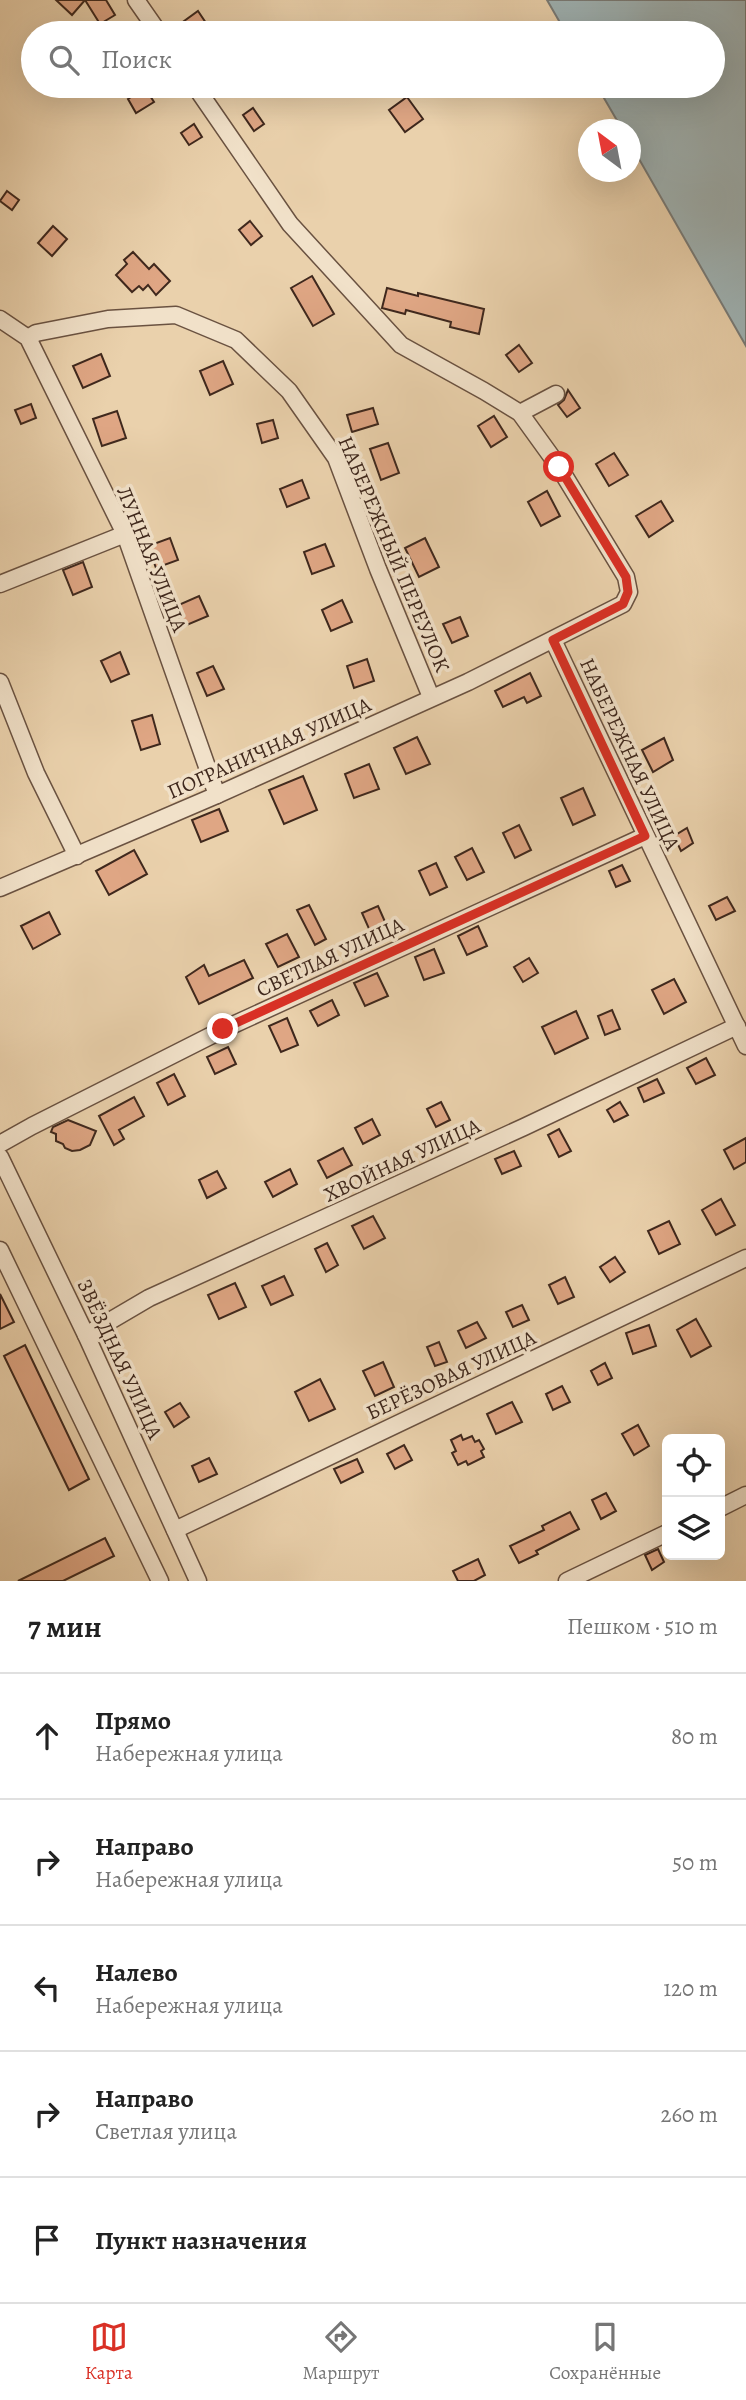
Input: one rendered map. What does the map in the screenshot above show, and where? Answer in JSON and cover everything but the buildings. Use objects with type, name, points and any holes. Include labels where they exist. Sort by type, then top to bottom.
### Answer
[{"type":"street","points":[[136,0],[151,21]]},
{"type":"street","points":[[203,98],[290,223],[401,345],[520,413],[559,467],[626,577],[628,592],[623,604],[553,640]]},
{"type":"street","name":"НАБЕРЕЖНЫЙ ПЕРЕУЛОК","points":[[28,338],[36,332],[108,319],[176,315],[236,340],[289,391],[336,458],[431,697]]},
{"type":"street","name":"ЛУННАЯ УЛИЦА","points":[[0,319],[28,338],[125,534],[217,794]]},
{"type":"street","points":[[520,413],[556,394]]},
{"type":"street","points":[[0,584],[125,534]]},
{"type":"street","name":"ПОГРАНИЧНАЯ УЛИЦА","points":[[0,888],[468,682],[553,640]]},
{"type":"street","name":"НАБЕРЕЖНАЯ УЛИЦА","points":[[553,640],[746,1046]]},
{"type":"street","points":[[0,682],[36,773],[77,856]]},
{"type":"street","name":"СВЕТЛАЯ УЛИЦА","points":[[0,1144],[223,1029],[645,836]]},
{"type":"street","name":"ХВОЙНАЯ УЛИЦА","points":[[86,1335],[149,1298],[524,1127],[737,1026]]},
{"type":"street","name":"ЗВЁЗДНАЯ УЛИЦА","points":[[0,1157],[86,1335],[198,1581]]},
{"type":"street","points":[[0,1250],[160,1581]]},
{"type":"street","name":"БЕРЁЗОВАЯ УЛИЦА","points":[[175,1530],[746,1258]]},
{"type":"street","points":[[725,1506],[746,1495]]},
{"type":"street","points":[[567,1581],[662,1535]]},
{"type":"shaded area","points":[[547,0],[746,0],[746,346],[641,162],[641,119],[616,119],[604,98],[725,98],[725,21],[559,21]]},
{"type":"route","points":[[223,1029],[645,836],[553,640],[623,604],[628,592],[626,577],[559,467]]}]
